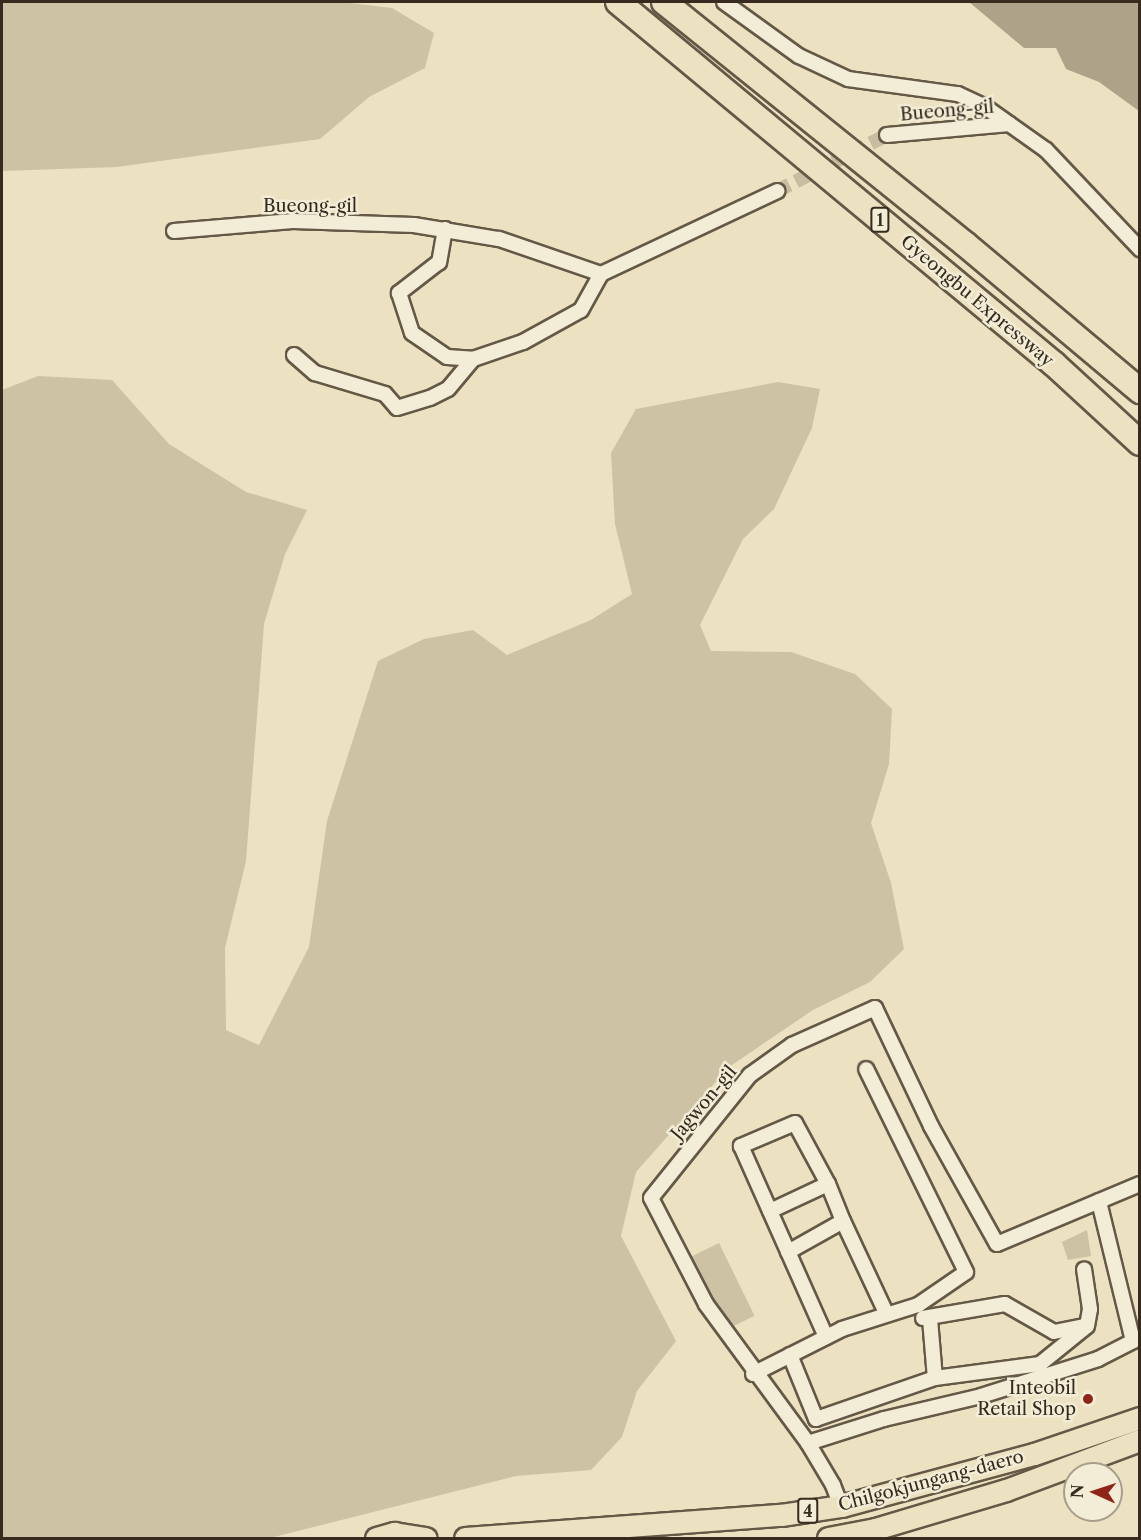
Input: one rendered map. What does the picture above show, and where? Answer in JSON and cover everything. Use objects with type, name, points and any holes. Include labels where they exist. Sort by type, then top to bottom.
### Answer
[{"type":"highway","name":"Gyeongbu Expressway","points":[[618,2],[1054,364],[1140,443]]},
{"type":"highway","name":"Gyeongbu Expressway","points":[[664,2],[973,250],[1140,391]]},
{"type":"main road","name":"Chilgokjungang-daero","points":[[465,1539],[781,1515],[841,1506],[1034,1454],[1140,1418]]},
{"type":"main road","name":"Chilgokjungang-daero","points":[[828,1539],[875,1534],[1006,1490],[1140,1440]]},
{"type":"main road","points":[[376,1539],[394,1533],[426,1539]]},
{"type":"street","points":[[724,2],[799,56],[848,79],[958,94],[1011,124],[1046,150],[1140,249]]},
{"type":"street","name":"Bueong-gil","points":[[887,135],[1011,124]]},
{"type":"street","points":[[445,229],[439,262],[399,293],[412,333],[447,357],[473,359],[523,342],[581,310],[601,274],[777,191]]},
{"type":"street","name":"Bueong-gil","points":[[174,231],[293,221],[445,229],[499,239],[601,274]]},
{"type":"street","points":[[294,355],[315,374],[385,394],[397,408],[448,389],[473,359]]},
{"type":"street","name":"Jagwon-gil","points":[[841,1506],[834,1485],[808,1443],[753,1374],[706,1304],[651,1198],[750,1075],[792,1045],[875,1008],[931,1126],[997,1244],[1140,1184]]},
{"type":"street","points":[[753,1374],[826,1337],[886,1313],[918,1305],[966,1272],[866,1069]]},
{"type":"street","points":[[826,1337],[741,1146],[795,1124],[828,1184],[886,1313]]},
{"type":"street","points":[[770,1211],[828,1184]]},
{"type":"street","points":[[808,1443],[884,1419],[981,1396],[1098,1359],[1133,1341],[1099,1201]]},
{"type":"street","points":[[788,1252],[843,1221]]},
{"type":"street","points":[[790,1355],[816,1419],[935,1378],[1040,1364],[1087,1326],[1090,1309],[1084,1269]]},
{"type":"street","points":[[918,1305],[924,1320],[1005,1304],[1054,1332],[1087,1326]]},
{"type":"street","points":[[930,1319],[935,1378]]},
{"type":"shaded area","points":[[2,2],[342,2],[392,8],[434,33],[425,68],[369,97],[320,139],[117,167],[2,171]]},
{"type":"shaded area","points":[[969,2],[1139,2],[1139,111],[1099,82],[1066,69],[1056,48],[1024,48]]},
{"type":"shaded area","points":[[38,376],[112,380],[169,444],[246,492],[307,510],[285,554],[264,624],[246,861],[225,948],[226,1030],[259,1045],[309,947],[327,821],[378,661],[424,639],[473,630],[507,655],[591,620],[632,594],[615,524],[611,453],[636,409],[778,382],[820,389],[812,428],[774,509],[743,539],[700,625],[711,651],[791,652],[855,674],[892,709],[889,764],[871,823],[891,883],[904,949],[870,982],[813,1010],[729,1067],[636,1172],[621,1236],[676,1341],[637,1391],[622,1437],[591,1470],[516,1476],[270,1538],[2,1538],[2,390]]},
{"type":"shaded area","points":[[1087,1230],[1091,1256],[1068,1260],[1062,1242]]},
{"type":"shaded area","points":[[719,1243],[755,1316],[728,1329],[692,1256]]},
{"type":"tunnel","points":[[777,191],[887,135]]},
{"type":"place","name":"Inteobil Retail Shop","points":[[1088,1399]]}]
